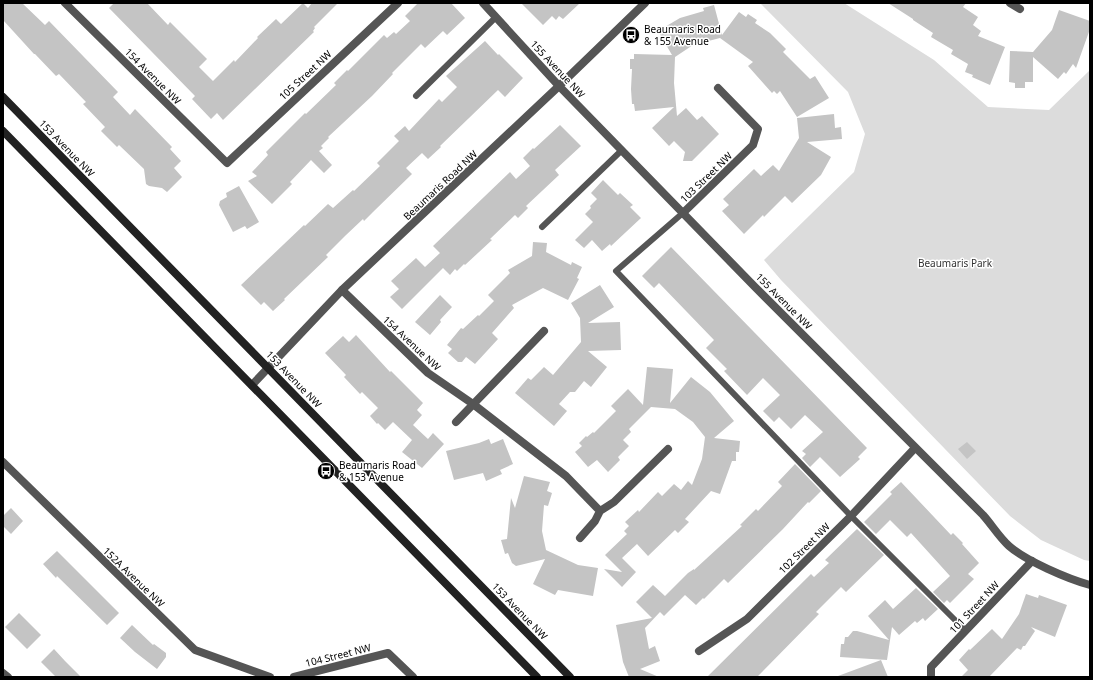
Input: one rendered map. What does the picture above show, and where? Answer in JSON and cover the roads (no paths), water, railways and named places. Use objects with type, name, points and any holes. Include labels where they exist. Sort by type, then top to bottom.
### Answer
[{"type":"main road","name":"153 Avenue NW","points":[[3,97],[570,677]]},
{"type":"main road","points":[[3,131],[537,677]]},
{"type":"street","name":"154 Avenue NW","points":[[65,3],[227,162]]},
{"type":"street","name":"105 Street NW","points":[[227,162],[398,3]]},
{"type":"street","name":"155 Avenue NW","points":[[483,3],[559,86],[684,212],[755,287],[983,515],[1009,546],[1032,561],[1078,582],[1090,585]]},
{"type":"street","name":"Beaumaris Road NW","points":[[252,385],[342,290],[645,3]]},
{"type":"street","points":[[1010,3],[1020,9]]},
{"type":"street","name":"103 Street NW","points":[[684,212],[753,145],[758,129],[718,88]]},
{"type":"street","name":"154 Avenue NW","points":[[342,290],[428,373],[474,404],[566,476],[600,511]]},
{"type":"street","points":[[456,422],[544,331]]},
{"type":"street","name":"102 Street NW","points":[[699,651],[747,619],[851,516],[915,448]]},
{"type":"street","points":[[580,538],[595,521],[600,511],[614,502],[668,449]]},
{"type":"street","name":"152A Avenue NW","points":[[3,462],[195,650],[270,677]]},
{"type":"street","name":"101 Street NW","points":[[931,677],[931,667],[1032,561]]},
{"type":"street","name":"104 Street NW","points":[[294,677],[388,653],[413,677]]},
{"type":"street","points":[[3,673],[8,677]]},
{"type":"lane","points":[[416,96],[496,17]]},
{"type":"lane","points":[[542,227],[622,150]]},
{"type":"lane","name":"103 Street NW","points":[[684,212],[616,271],[851,516]]},
{"type":"lane","points":[[851,516],[966,631]]},
{"type":"place","name":"Beaumaris Road & 155 Avenue","points":[[631,35]]},
{"type":"place","name":"Beaumaris Road & 153 Avenue","points":[[326,471]]},
{"type":"park label","name":"Beaumaris Park","points":[[955,263]]}]
